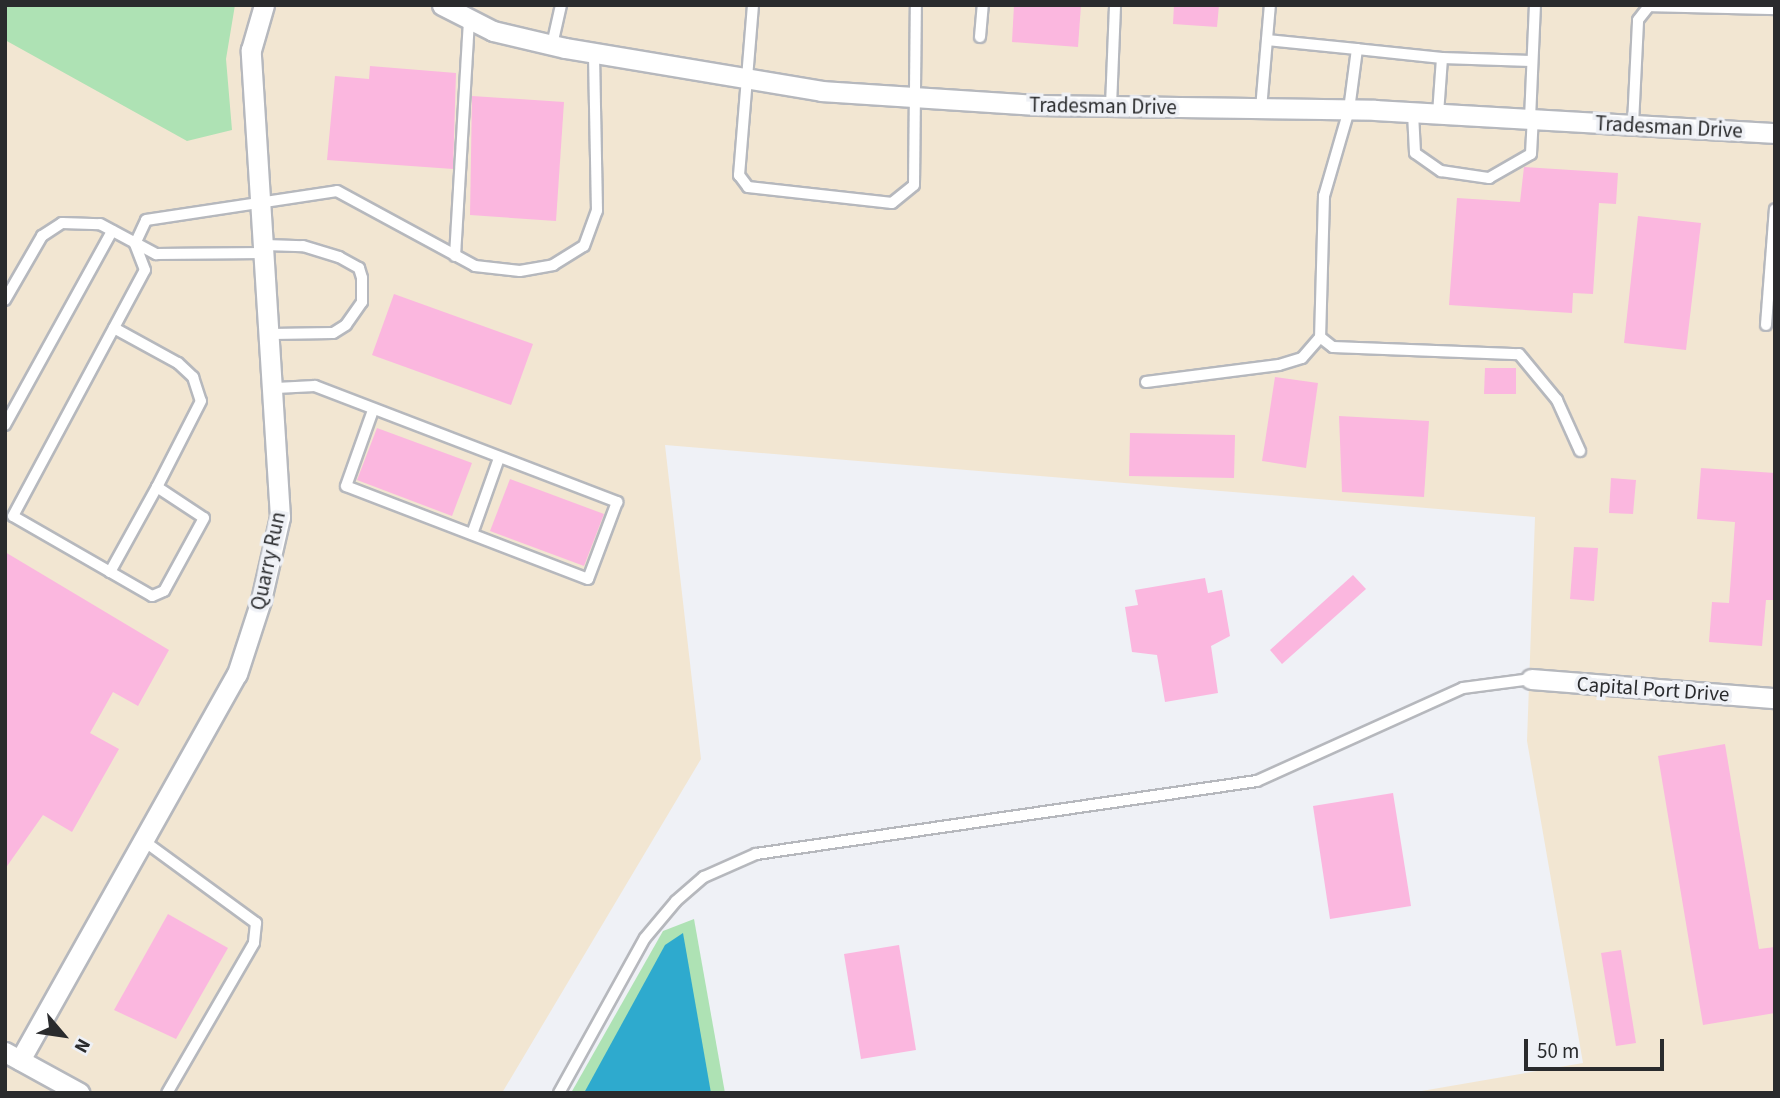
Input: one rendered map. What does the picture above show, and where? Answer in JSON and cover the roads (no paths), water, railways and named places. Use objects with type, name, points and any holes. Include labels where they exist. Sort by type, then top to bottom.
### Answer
[{"type":"street","name":"Quarry Run","points":[[13,1056],[144,841],[237,674],[261,600],[280,517],[276,388],[251,50],[264,5]]},
{"type":"street","name":"Tradesman Drive","points":[[442,5],[469,19],[552,45],[821,91],[1111,107],[1349,110],[1775,133]]},
{"type":"street","name":"Capital Port Drive","points":[[1531,679],[1775,698]]},
{"type":"street","points":[[13,1056],[80,1093]]},
{"type":"lane","points":[[552,45],[561,5]]},
{"type":"lane","points":[[753,5],[739,175],[748,187],[892,203],[914,185],[918,97],[916,5]]},
{"type":"lane","points":[[980,37],[983,5]]},
{"type":"lane","points":[[1111,107],[1115,5]]},
{"type":"lane","points":[[1261,109],[1270,5]]},
{"type":"lane","points":[[1413,113],[1415,153],[1441,171],[1489,177],[1531,154],[1531,61],[1535,5]]},
{"type":"lane","points":[[1633,124],[1638,20],[1649,6],[1775,9]]},
{"type":"lane","points":[[455,256],[469,19]]},
{"type":"lane","points":[[1267,40],[1442,58],[1531,61]]},
{"type":"lane","points":[[1146,382],[1279,365],[1302,358],[1320,337],[1324,196],[1349,110],[1357,49]]},
{"type":"lane","points":[[157,487],[204,518],[164,591],[152,596],[9,514],[145,270],[135,244],[146,220],[263,206],[337,191],[455,256],[520,271],[553,265],[584,246],[597,211],[594,51]]},
{"type":"lane","points":[[1438,114],[1442,58]]},
{"type":"lane","points":[[1766,325],[1775,209]]},
{"type":"lane","points":[[5,300],[42,236],[62,223],[100,224],[156,254],[303,246],[339,257],[359,268],[362,278],[362,302],[346,325],[333,333],[272,334]]},
{"type":"lane","points":[[5,425],[112,231]]},
{"type":"lane","points":[[110,572],[201,401],[199,387],[178,362],[114,328]]},
{"type":"lane","points":[[1320,337],[1334,347],[1519,354],[1557,400],[1580,451]]},
{"type":"lane","points":[[276,388],[315,387],[617,502],[588,579],[346,486],[373,410]]},
{"type":"lane","points":[[472,534],[499,458]]},
{"type":"lane","points":[[559,1093],[645,938],[676,901],[704,877],[756,854],[1257,781],[1463,688],[1531,679]]},
{"type":"lane","points":[[144,841],[256,923],[254,943],[167,1093]]},
{"type":"water","points":[[683,933],[711,1093],[584,1093],[665,945]]}]
